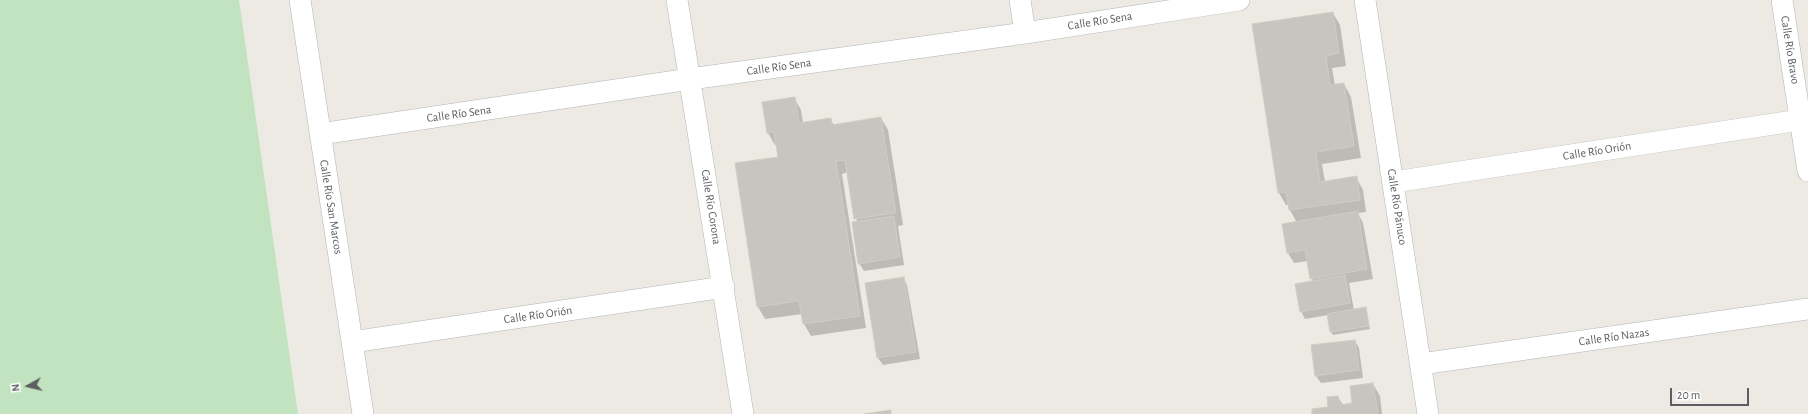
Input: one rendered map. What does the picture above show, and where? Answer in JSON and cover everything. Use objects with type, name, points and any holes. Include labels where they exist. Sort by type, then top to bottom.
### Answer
[{"type":"street","name":"Calle Río San Marcos","points":[[300,0],[363,414]]},
{"type":"street","name":"Calle Río Corona","points":[[677,0],[724,287],[743,414]]},
{"type":"street","points":[[1020,0],[1025,33]]},
{"type":"street","name":"Calle Río Sena","points":[[320,134],[690,79],[1025,33],[1239,0]]},
{"type":"street","name":"Calle Río Pánuco","points":[[1365,0],[1394,182],[1428,414]]},
{"type":"street","name":"Calle Río Bravo","points":[[1782,0],[1808,171]]},
{"type":"street","name":"Calle Río Orión","points":[[1394,182],[1800,120]]},
{"type":"street","name":"Calle Río Orión","points":[[352,342],[724,287]]},
{"type":"street","name":"Calle Río Nazas","points":[[1421,364],[1808,309]]},
{"type":"green space","points":[[0,0],[239,0],[298,414],[0,414]]},
{"type":"building","points":[[1333,12],[1339,53],[1326,56],[1330,85],[1344,83],[1354,146],[1316,152],[1320,182],[1357,176],[1360,200],[1289,210],[1286,192],[1278,193],[1252,24]]},
{"type":"building","points":[[795,97],[799,123],[831,118],[832,125],[881,117],[896,213],[854,219],[845,160],[836,161],[860,316],[803,324],[799,301],[757,307],[735,163],[778,157],[774,132],[767,133],[762,102]]},
{"type":"building","points":[[1358,211],[1367,269],[1310,279],[1305,250],[1287,253],[1282,224]]},
{"type":"building","points":[[894,216],[900,257],[858,264],[852,222]]},
{"type":"building","points":[[1345,275],[1350,303],[1300,312],[1295,284]]},
{"type":"building","points":[[904,277],[916,352],[877,358],[865,283]]},
{"type":"building","points":[[1366,307],[1369,326],[1330,332],[1327,314]]},
{"type":"building","points":[[1355,340],[1359,370],[1315,376],[1311,345]]},
{"type":"building","points":[[1373,383],[1378,414],[1312,414],[1312,409],[1328,407],[1327,397],[1338,396],[1340,405],[1352,403],[1350,386]]},
{"type":"building","points":[[891,410],[891,414],[864,414]]}]
